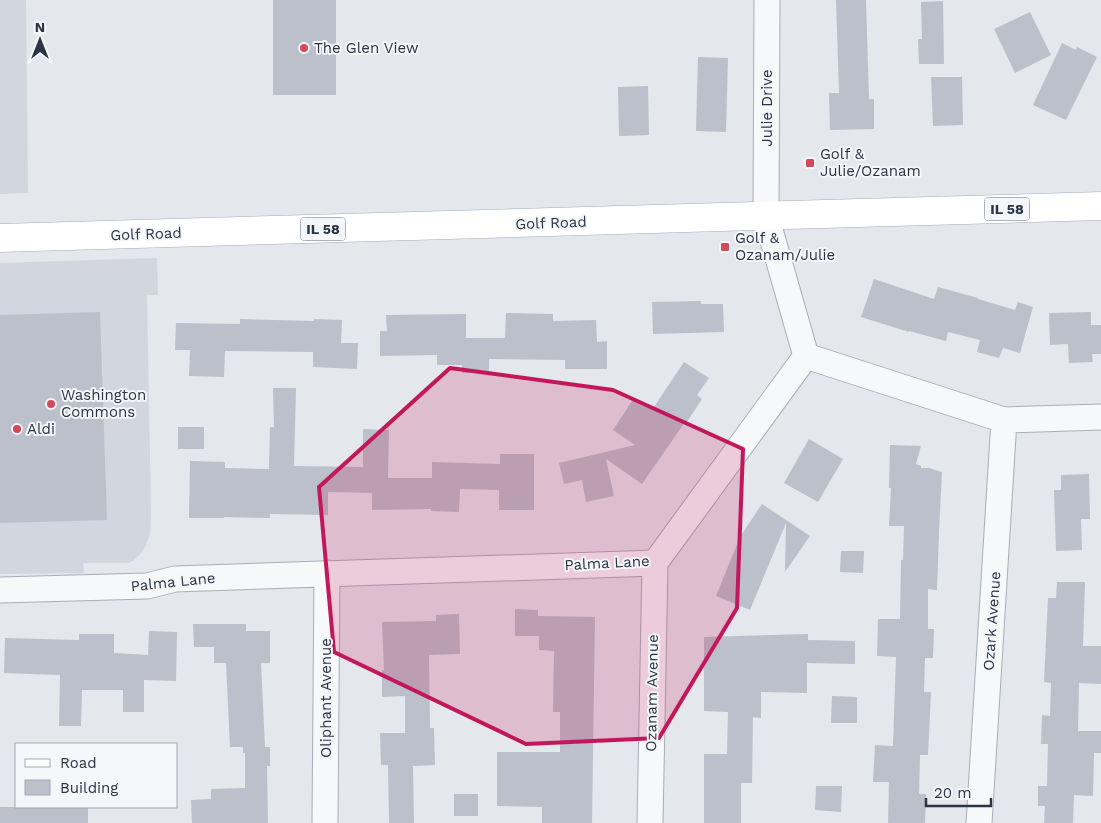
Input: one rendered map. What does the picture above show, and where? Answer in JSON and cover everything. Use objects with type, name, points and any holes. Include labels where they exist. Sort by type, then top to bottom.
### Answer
[{"type":"main road","name":"Golf Road","points":[[0,238],[1101,206]]},
{"type":"street","name":"Julie Drive","points":[[766,216],[767,0]]},
{"type":"street","points":[[766,216],[806,356],[1004,420],[1101,417]]},
{"type":"street","name":"Palma Lane","points":[[0,590],[147,586],[175,579],[654,563],[806,356]]},
{"type":"street","name":"Ozark Avenue","points":[[979,823],[1004,420]]},
{"type":"street","name":"Ozanam Avenue","points":[[650,823],[654,563]]},
{"type":"street","name":"Oliphant Avenue","points":[[325,823],[327,573]]},
{"type":"highlighted area","points":[[450,368],[613,390],[743,449],[737,608],[659,738],[526,744],[334,652],[319,487]]},
{"type":"shaded area","points":[[0,0],[26,0],[28,193],[0,194]]},
{"type":"shaded area","name":"Washington Commons","points":[[157,258],[158,295],[147,295],[151,515],[150,534],[145,547],[129,563],[83,563],[84,573],[0,574],[0,263]]},
{"type":"building","name":"The Glen View","points":[[273,0],[336,0],[336,95],[273,95]]},
{"type":"building","points":[[836,0],[866,0],[869,99],[874,99],[874,129],[830,130],[829,93],[839,93]]},
{"type":"building","points":[[943,1],[944,64],[919,64],[918,39],[922,39],[921,2]]},
{"type":"building","points":[[1030,12],[1051,55],[1015,73],[994,29]]},
{"type":"building","points":[[1062,43],[1076,50],[1077,47],[1097,57],[1066,120],[1033,105]]},
{"type":"building","points":[[698,57],[728,58],[726,132],[696,131]]},
{"type":"building","points":[[931,77],[962,77],[963,125],[933,126]]},
{"type":"building","points":[[648,86],[649,135],[619,136],[618,87]]},
{"type":"building","points":[[874,279],[934,299],[938,287],[1015,310],[1018,302],[1033,307],[1020,353],[1003,348],[999,358],[977,352],[980,340],[948,332],[946,341],[861,317]]},
{"type":"building","points":[[701,301],[701,304],[723,304],[724,332],[653,334],[652,302]]},
{"type":"building","name":"Washington Commons","points":[[100,312],[107,520],[0,523],[0,315]]},
{"type":"building","points":[[1091,312],[1091,325],[1101,325],[1101,354],[1092,354],[1093,362],[1069,363],[1068,344],[1050,345],[1049,313]]},
{"type":"building","points":[[506,313],[553,314],[553,321],[596,320],[597,342],[607,341],[607,369],[565,369],[565,360],[489,359],[489,373],[462,373],[462,365],[437,365],[437,355],[380,356],[380,331],[387,331],[386,315],[466,314],[466,338],[505,338]]},
{"type":"building","points":[[240,319],[342,320],[341,343],[358,343],[357,369],[313,367],[313,352],[225,351],[224,377],[189,376],[190,350],[175,350],[176,323],[240,324]]},
{"type":"building","points":[[684,362],[709,378],[697,395],[702,399],[642,484],[606,459],[614,496],[586,502],[582,480],[564,484],[559,463],[635,445],[613,430],[634,398],[652,410]]},
{"type":"building","points":[[273,388],[296,388],[294,466],[363,467],[363,429],[389,430],[388,478],[432,478],[432,462],[500,464],[500,454],[534,454],[534,510],[499,510],[499,490],[460,489],[459,512],[431,511],[431,509],[372,510],[372,493],[328,492],[328,515],[270,514],[270,518],[189,518],[190,461],[225,462],[225,468],[269,469],[270,427],[274,427]]},
{"type":"building","points":[[178,427],[204,427],[204,449],[178,449]]},
{"type":"building","points":[[809,439],[843,459],[818,502],[784,483]]},
{"type":"building","points":[[890,445],[921,446],[916,464],[921,466],[921,468],[942,472],[937,590],[928,589],[928,629],[934,629],[933,658],[925,658],[924,692],[931,692],[928,755],[920,755],[919,794],[926,794],[925,823],[888,823],[889,782],[873,782],[875,745],[893,746],[896,657],[877,656],[878,619],[900,619],[901,560],[903,560],[904,526],[889,526],[891,488],[889,488]]},
{"type":"building","points":[[1089,474],[1090,519],[1081,519],[1082,550],[1056,551],[1054,490],[1061,490],[1061,475]]},
{"type":"building","points":[[762,504],[810,536],[785,572],[786,523],[750,610],[716,596],[740,537]]},
{"type":"building","points":[[841,551],[864,551],[863,573],[840,572]]},
{"type":"building","points":[[1057,582],[1085,582],[1083,646],[1101,646],[1101,684],[1079,683],[1078,731],[1101,731],[1101,753],[1094,753],[1093,796],[1074,795],[1073,823],[1044,823],[1045,806],[1038,806],[1038,786],[1047,786],[1048,744],[1041,744],[1042,715],[1050,716],[1051,683],[1044,682],[1048,598],[1056,598]]},
{"type":"building","points":[[515,609],[538,610],[538,616],[595,617],[592,823],[542,823],[542,807],[497,806],[497,752],[560,752],[560,712],[553,712],[554,651],[539,650],[539,636],[515,636]]},
{"type":"building","points":[[459,614],[460,654],[429,655],[430,728],[434,728],[435,765],[413,766],[414,823],[389,823],[388,765],[381,765],[380,733],[405,733],[405,696],[382,697],[382,670],[384,670],[382,622],[436,621],[436,615]]},
{"type":"building","points":[[193,624],[246,624],[246,631],[270,631],[270,663],[261,663],[265,747],[270,747],[270,766],[267,766],[268,823],[192,823],[191,800],[211,799],[211,789],[245,788],[245,753],[243,753],[243,747],[230,747],[226,663],[214,663],[214,647],[194,647]]},
{"type":"building","points":[[149,631],[177,632],[176,681],[144,680],[144,712],[123,712],[123,690],[82,690],[81,726],[59,726],[60,675],[4,673],[5,638],[79,640],[79,634],[114,634],[114,653],[148,655]]},
{"type":"building","points":[[808,634],[808,640],[855,641],[855,664],[807,663],[807,693],[761,692],[761,718],[753,717],[752,783],[741,783],[741,823],[704,823],[704,754],[727,754],[728,712],[704,711],[704,637]]},
{"type":"building","points":[[832,696],[857,697],[857,723],[831,723]]},
{"type":"building","points":[[816,786],[842,786],[841,812],[815,810]]},
{"type":"building","points":[[454,794],[478,794],[478,816],[454,816]]},
{"type":"building","points":[[0,807],[88,808],[88,823],[0,823]]},
{"type":"place","name":"The Glen View","points":[[304,48]]},
{"type":"place","name":"Golf & Julie/Ozanam","points":[[810,163]]},
{"type":"place","name":"Golf & Ozanam/Julie","points":[[725,247]]},
{"type":"place","name":"Washington Commons","points":[[51,404]]},
{"type":"place","name":"Aldi","points":[[17,429]]}]
